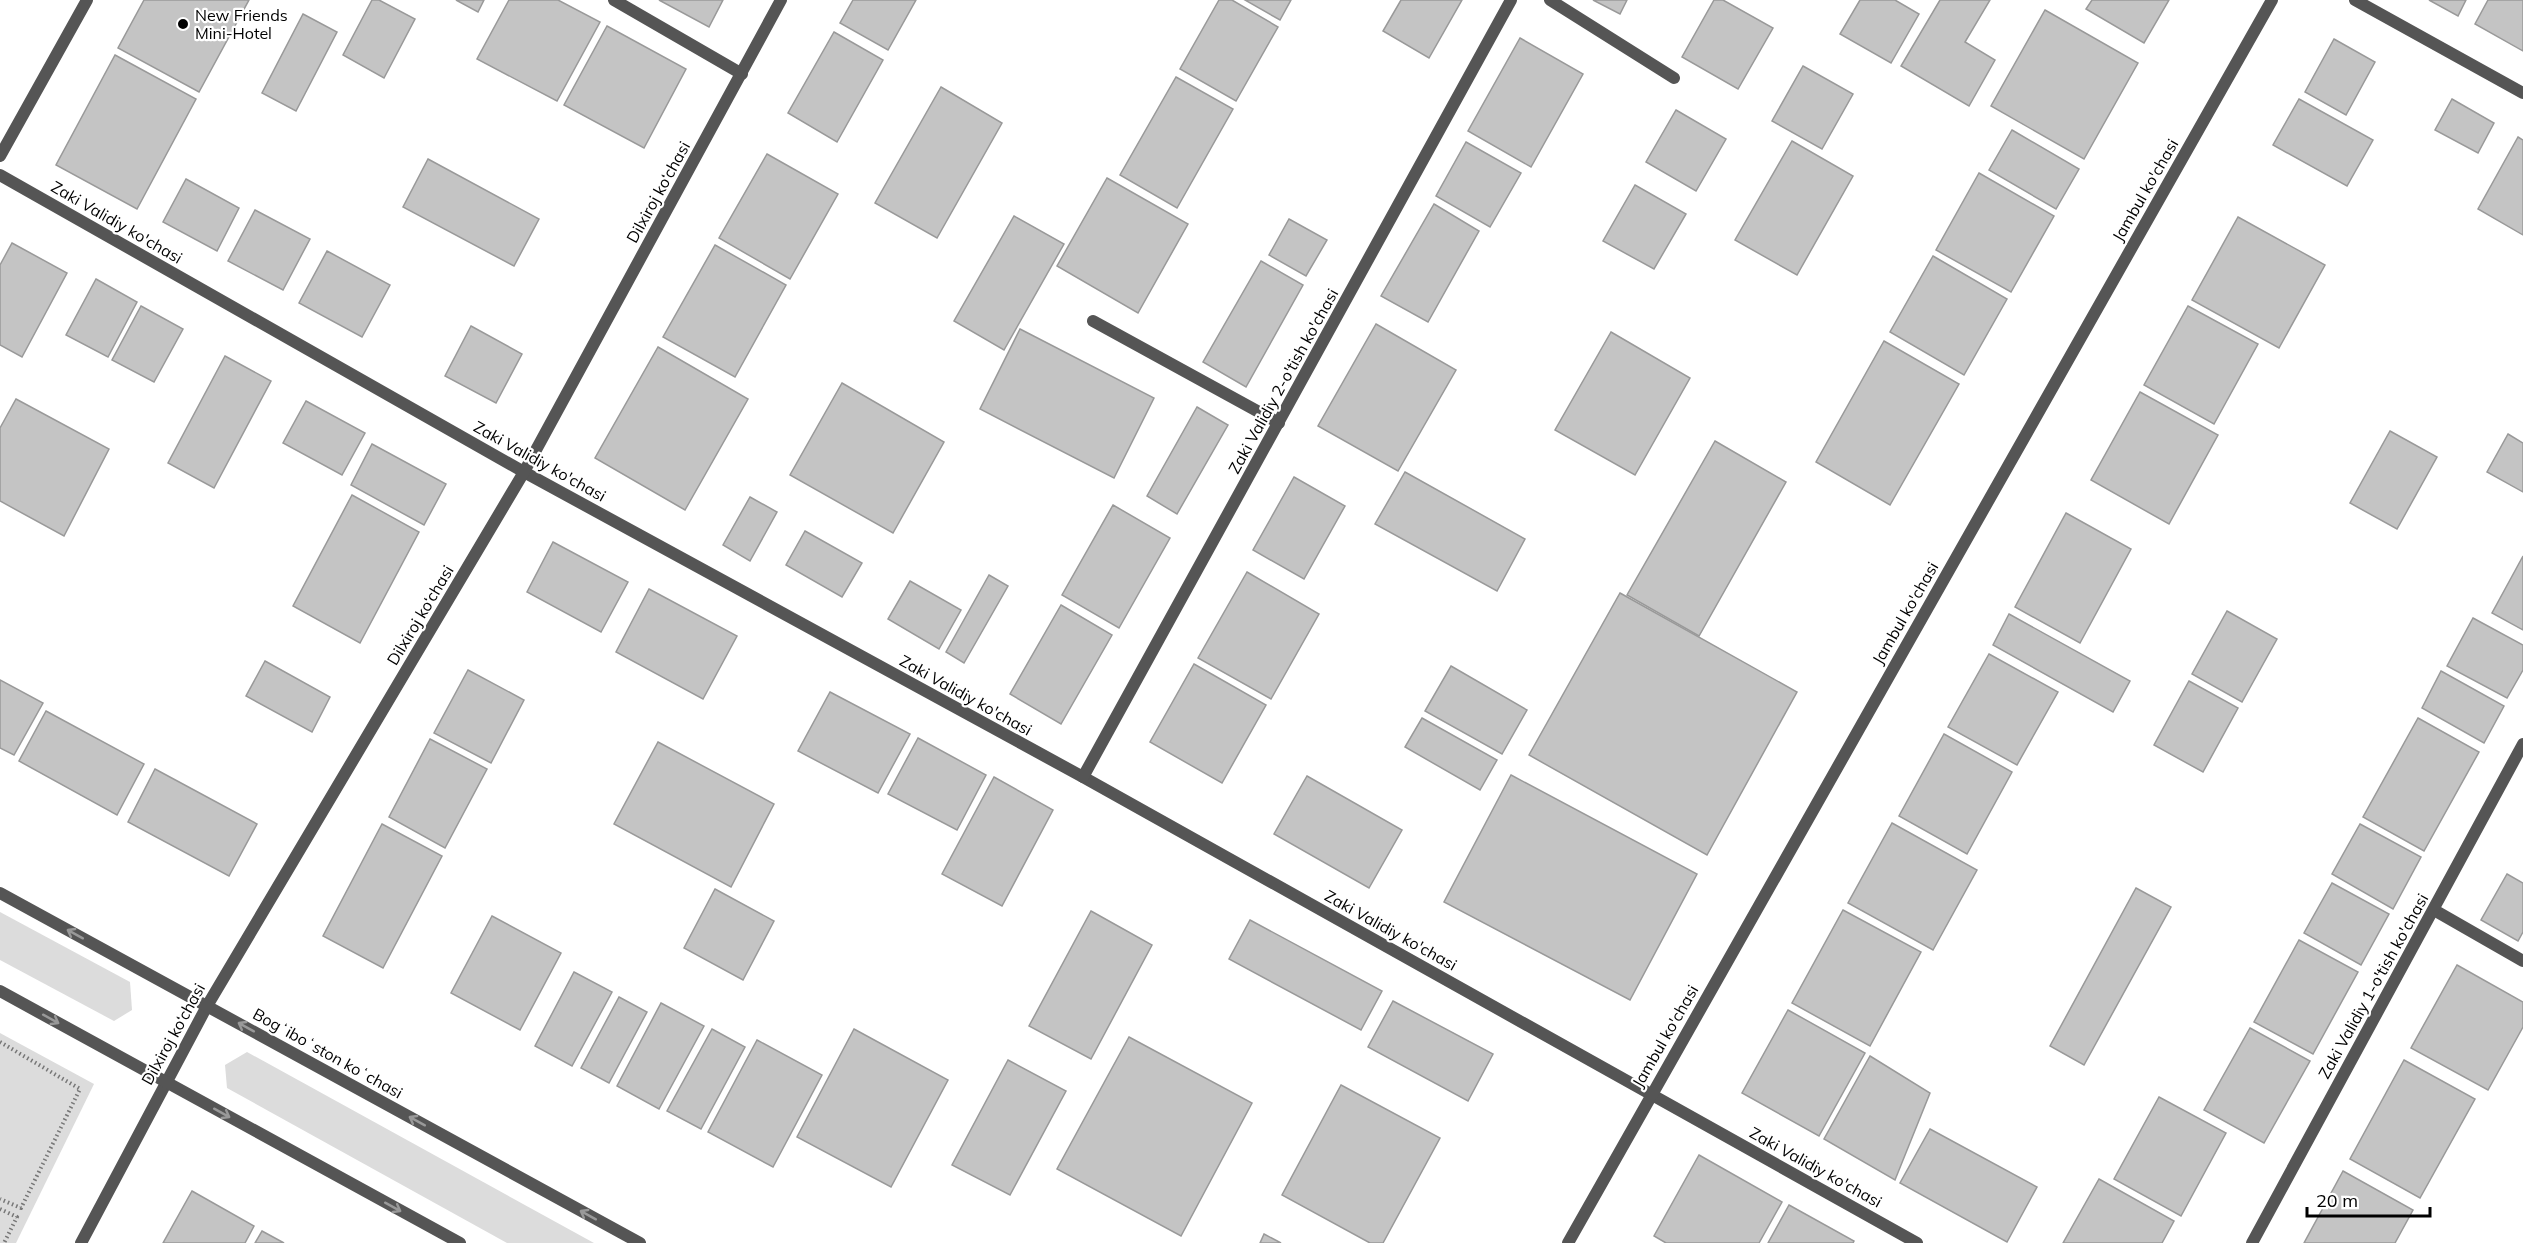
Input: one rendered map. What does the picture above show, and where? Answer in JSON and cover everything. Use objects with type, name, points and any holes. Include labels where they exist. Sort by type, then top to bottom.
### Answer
[{"type":"street","points":[[0,156],[87,0]]},
{"type":"street","points":[[614,0],[742,74]]},
{"type":"street","name":"Dilxiroj ko‘chasi","points":[[81,1243],[164,1081],[207,1006],[524,472],[781,0]]},
{"type":"street","name":"Zaki Validiy 2-o'tish ko'chasi","points":[[1083,777],[1511,0]]},
{"type":"street","points":[[1550,0],[1674,78]]},
{"type":"street","name":"Jambul ko'chasi","points":[[1568,1243],[2272,0]]},
{"type":"street","points":[[2355,0],[2523,93]]},
{"type":"street","name":"Zaki Validiy ko'chasi","points":[[0,175],[524,472],[1083,777],[1917,1243]]},
{"type":"street","points":[[1093,321],[1279,423]]},
{"type":"street","name":"Zaki Validiy 1-o'tish ko'chasi","points":[[2252,1243],[2523,744]]},
{"type":"street","name":"Bogʻiboʻston koʻchasi","points":[[0,893],[640,1243]]},
{"type":"street","points":[[2434,910],[2523,961]]},
{"type":"street","points":[[0,991],[460,1243]]},
{"type":"path","points":[[0,1042],[80,1089],[21,1208],[0,1199]]},
{"type":"path","points":[[0,1216],[1,1210],[17,1216],[4,1243]]},
{"type":"shaded area","points":[[0,912],[130,982],[132,1010],[114,1021],[0,960]]},
{"type":"shaded area","points":[[0,1033],[94,1084],[16,1243],[0,1243]]},
{"type":"shaded area","points":[[247,1052],[594,1243],[507,1243],[227,1088],[225,1065]]},
{"type":"building","name":"New Friends Mini-Hotel","points":[[144,0],[249,0],[199,92],[118,48]]},
{"type":"building","points":[[372,0],[379,0],[415,19],[384,78],[343,55]]},
{"type":"building","points":[[456,0],[484,0],[478,12]]},
{"type":"building","points":[[509,0],[558,0],[600,22],[557,101],[477,59]]},
{"type":"building","points":[[659,0],[723,0],[709,27]]},
{"type":"building","points":[[853,0],[916,0],[888,50],[840,23]]},
{"type":"building","points":[[1219,0],[1232,0],[1278,27],[1236,101],[1180,69]]},
{"type":"building","points":[[1245,0],[1291,0],[1280,20]]},
{"type":"building","points":[[1401,0],[1462,0],[1429,58],[1383,31]]},
{"type":"building","points":[[1593,0],[1627,0],[1620,14]]},
{"type":"building","points":[[1714,0],[1723,0],[1773,28],[1738,89],[1682,57]]},
{"type":"building","points":[[1860,0],[1895,0],[1919,14],[1891,63],[1840,34]]},
{"type":"building","points":[[1940,0],[1990,0],[1965,42],[1995,60],[1969,106],[1901,66]]},
{"type":"building","points":[[2092,0],[2169,0],[2144,43],[2086,9]]},
{"type":"building","points":[[2429,0],[2466,0],[2458,16]]},
{"type":"building","points":[[2488,0],[2523,0],[2523,51],[2475,24]]},
{"type":"building","points":[[2045,10],[2138,63],[2084,159],[1991,106]]},
{"type":"building","points":[[303,14],[337,32],[296,111],[262,93]]},
{"type":"building","points":[[607,26],[686,69],[644,148],[564,105]]},
{"type":"building","points":[[834,32],[883,60],[837,142],[788,113]]},
{"type":"building","points":[[1520,38],[1583,74],[1531,167],[1468,131]]},
{"type":"building","points":[[2334,39],[2375,62],[2346,115],[2305,92]]},
{"type":"building","points":[[115,55],[196,99],[137,209],[56,165]]},
{"type":"building","points":[[1803,66],[1853,94],[1822,149],[1772,121]]},
{"type":"building","points":[[1176,77],[1233,109],[1177,208],[1120,175]]},
{"type":"building","points":[[941,87],[1002,123],[937,238],[875,203]]},
{"type":"building","points":[[2299,99],[2373,140],[2347,186],[2273,145]]},
{"type":"building","points":[[2452,99],[2494,123],[2478,153],[2435,130]]},
{"type":"building","points":[[1676,110],[1726,139],[1696,191],[1646,162]]},
{"type":"building","points":[[2012,130],[2079,169],[2056,209],[1989,170]]},
{"type":"building","points":[[2518,137],[2523,140],[2523,235],[2478,209]]},
{"type":"building","points":[[1792,141],[1853,176],[1797,275],[1735,240]]},
{"type":"building","points":[[1466,142],[1521,173],[1490,227],[1436,196]]},
{"type":"building","points":[[767,154],[838,194],[790,279],[719,238]]},
{"type":"building","points":[[428,159],[539,219],[514,266],[403,207]]},
{"type":"building","points":[[1979,173],[2054,216],[2011,292],[1936,250]]},
{"type":"building","points":[[1107,178],[1188,224],[1138,313],[1057,266]]},
{"type":"building","points":[[186,179],[239,208],[217,251],[163,222]]},
{"type":"building","points":[[1635,185],[1686,214],[1654,269],[1603,241]]},
{"type":"building","points":[[1434,204],[1479,231],[1428,322],[1381,296]]},
{"type":"building","points":[[255,210],[310,239],[283,290],[228,261]]},
{"type":"building","points":[[1014,216],[1064,244],[1004,350],[954,321]]},
{"type":"building","points":[[2238,217],[2325,265],[2279,348],[2192,300]]},
{"type":"building","points":[[1289,219],[1327,240],[1306,276],[1269,255]]},
{"type":"building","points":[[12,243],[67,273],[22,357],[0,345],[0,265]]},
{"type":"building","points":[[715,245],[786,285],[735,377],[663,337]]},
{"type":"building","points":[[327,251],[390,285],[362,337],[299,303]]},
{"type":"building","points":[[1933,256],[2007,299],[1964,375],[1890,332]]},
{"type":"building","points":[[1261,261],[1303,285],[1246,387],[1203,362]]},
{"type":"building","points":[[96,279],[137,302],[108,357],[66,335]]},
{"type":"building","points":[[141,306],[183,329],[154,382],[112,360]]},
{"type":"building","points":[[2188,306],[2258,344],[2214,424],[2144,385]]},
{"type":"building","points":[[1376,324],[1456,370],[1398,471],[1318,426]]},
{"type":"building","points":[[471,326],[522,354],[496,403],[445,376]]},
{"type":"building","points":[[1020,329],[1154,398],[1114,478],[980,409]]},
{"type":"building","points":[[1611,332],[1690,378],[1635,475],[1555,430]]},
{"type":"building","points":[[1884,341],[1959,384],[1890,505],[1816,462]]},
{"type":"building","points":[[658,347],[748,399],[685,510],[595,458]]},
{"type":"building","points":[[225,356],[271,381],[214,488],[168,463]]},
{"type":"building","points":[[842,383],[944,442],[893,533],[790,475]]},
{"type":"building","points":[[2140,392],[2218,435],[2169,524],[2091,480]]},
{"type":"building","points":[[16,399],[109,449],[64,536],[0,501],[0,428]]},
{"type":"building","points":[[306,401],[365,433],[342,475],[283,443]]},
{"type":"building","points":[[1197,407],[1228,425],[1177,514],[1147,496]]},
{"type":"building","points":[[2390,431],[2437,457],[2397,529],[2350,503]]},
{"type":"building","points":[[2508,434],[2523,443],[2523,492],[2487,472]]},
{"type":"building","points":[[1715,441],[1786,482],[1699,636],[1627,595]]},
{"type":"building","points":[[372,444],[446,484],[424,525],[351,485]]},
{"type":"building","points":[[1405,472],[1525,539],[1497,591],[1375,524]]},
{"type":"building","points":[[1294,477],[1345,506],[1304,579],[1253,550]]},
{"type":"building","points":[[352,495],[419,532],[360,643],[293,606]]},
{"type":"building","points":[[750,497],[777,512],[750,561],[723,545]]},
{"type":"building","points":[[1113,505],[1170,538],[1119,628],[1062,595]]},
{"type":"building","points":[[2066,513],[2131,549],[2080,643],[2015,607]]},
{"type":"building","points":[[805,531],[862,563],[842,597],[786,565]]},
{"type":"building","points":[[553,542],[628,582],[601,632],[527,592]]},
{"type":"building","points":[[2523,556],[2523,630],[2492,613]]},
{"type":"building","points":[[1247,572],[1319,614],[1271,699],[1198,658]]},
{"type":"building","points":[[989,575],[1008,586],[964,663],[946,652]]},
{"type":"building","points":[[910,581],[961,610],[939,649],[888,619]]},
{"type":"building","points":[[649,589],[737,636],[703,699],[616,652]]},
{"type":"building","points":[[1620,593],[1797,692],[1707,855],[1529,755]]},
{"type":"building","points":[[1061,605],[1112,635],[1061,724],[1010,694]]},
{"type":"building","points":[[2227,611],[2277,639],[2242,702],[2192,674]]},
{"type":"building","points":[[2009,614],[2130,681],[2113,712],[1993,645]]},
{"type":"building","points":[[2473,618],[2523,645],[2523,670],[2507,698],[2447,666]]},
{"type":"building","points":[[1989,654],[2058,692],[2017,765],[1948,727]]},
{"type":"building","points":[[265,661],[330,697],[312,732],[246,696]]},
{"type":"building","points":[[1194,664],[1266,705],[1222,783],[1150,742]]},
{"type":"building","points":[[1451,666],[1527,710],[1502,754],[1425,711]]},
{"type":"building","points":[[468,670],[524,700],[491,763],[434,733]]},
{"type":"building","points":[[2441,671],[2504,706],[2484,743],[2422,708]]},
{"type":"building","points":[[0,680],[43,703],[14,755],[0,748]]},
{"type":"building","points":[[2189,681],[2238,708],[2203,772],[2154,745]]},
{"type":"building","points":[[830,692],[910,734],[878,793],[798,751]]},
{"type":"building","points":[[46,711],[144,764],[117,815],[19,761]]},
{"type":"building","points":[[1422,718],[1497,760],[1480,790],[1405,747]]},
{"type":"building","points":[[2418,718],[2479,752],[2424,851],[2363,817]]},
{"type":"building","points":[[1944,734],[2012,772],[1967,854],[1899,816]]},
{"type":"building","points":[[918,738],[986,775],[957,830],[888,794]]},
{"type":"building","points":[[430,739],[487,769],[445,848],[389,817]]},
{"type":"building","points":[[658,742],[774,804],[731,887],[614,824]]},
{"type":"building","points":[[155,769],[257,824],[229,876],[128,822]]},
{"type":"building","points":[[1511,775],[1697,874],[1630,1000],[1444,902]]},
{"type":"building","points":[[1307,776],[1402,830],[1369,888],[1274,834]]},
{"type":"building","points":[[994,777],[1053,810],[1002,906],[942,874]]},
{"type":"building","points":[[1892,823],[1977,870],[1933,950],[1848,903]]},
{"type":"building","points":[[382,824],[442,856],[383,968],[323,936]]},
{"type":"building","points":[[2360,824],[2421,857],[2393,909],[2332,874]]},
{"type":"building","points":[[2507,874],[2523,883],[2523,932],[2518,941],[2481,920]]},
{"type":"building","points":[[2332,883],[2389,914],[2361,965],[2304,933]]},
{"type":"building","points":[[2136,888],[2171,907],[2084,1065],[2050,1046]]},
{"type":"building","points":[[715,889],[774,921],[743,980],[684,948]]},
{"type":"building","points":[[1843,910],[1921,952],[1870,1046],[1792,1003]]},
{"type":"building","points":[[1091,911],[1152,945],[1091,1059],[1029,1026]]},
{"type":"building","points":[[492,916],[561,953],[520,1030],[451,993]]},
{"type":"building","points":[[1250,920],[1382,991],[1361,1030],[1229,959]]},
{"type":"building","points":[[2299,940],[2358,972],[2313,1054],[2254,1022]]},
{"type":"building","points":[[2457,965],[2523,1002],[2523,1027],[2488,1090],[2411,1048]]},
{"type":"building","points":[[574,972],[612,992],[572,1066],[535,1046]]},
{"type":"building","points":[[619,997],[647,1012],[609,1083],[581,1068]]},
{"type":"building","points":[[1393,1001],[1493,1054],[1468,1101],[1368,1047]]},
{"type":"building","points":[[661,1003],[704,1026],[659,1109],[617,1086]]},
{"type":"building","points":[[1788,1010],[1865,1053],[1819,1136],[1742,1093]]},
{"type":"building","points":[[2250,1028],[2310,1061],[2264,1143],[2204,1110]]},
{"type":"building","points":[[712,1029],[745,1047],[701,1129],[667,1111]]},
{"type":"building","points":[[854,1029],[948,1080],[891,1187],[797,1137]]},
{"type":"building","points":[[1129,1037],[1252,1103],[1181,1236],[1057,1169]]},
{"type":"building","points":[[757,1040],[822,1075],[773,1167],[708,1132]]},
{"type":"building","points":[[1870,1056],[1930,1093],[1895,1180],[1824,1139]]},
{"type":"building","points":[[1008,1060],[1066,1091],[1010,1195],[952,1165]]},
{"type":"building","points":[[2404,1060],[2475,1099],[2420,1198],[2350,1159]]},
{"type":"building","points":[[1341,1085],[1440,1138],[1383,1243],[1370,1243],[1282,1195]]},
{"type":"building","points":[[2159,1097],[2226,1133],[2181,1216],[2114,1179]]},
{"type":"building","points":[[1930,1129],[2037,1187],[2007,1242],[1900,1183]]},
{"type":"building","points":[[1699,1155],[1782,1202],[1759,1243],[1666,1243],[1654,1236]]},
{"type":"building","points":[[2343,1171],[2413,1210],[2395,1243],[2304,1243]]},
{"type":"building","points":[[2099,1179],[2174,1221],[2162,1243],[2063,1243]]},
{"type":"building","points":[[192,1191],[254,1226],[245,1243],[163,1243]]},
{"type":"building","points":[[1789,1205],[1854,1241],[1853,1243],[1768,1243]]},
{"type":"building","points":[[262,1231],[284,1243],[255,1243]]},
{"type":"building","points":[[1264,1234],[1281,1243],[1260,1243]]},
{"type":"place","name":"New Friends Mini-Hotel","points":[[183,24]]}]
